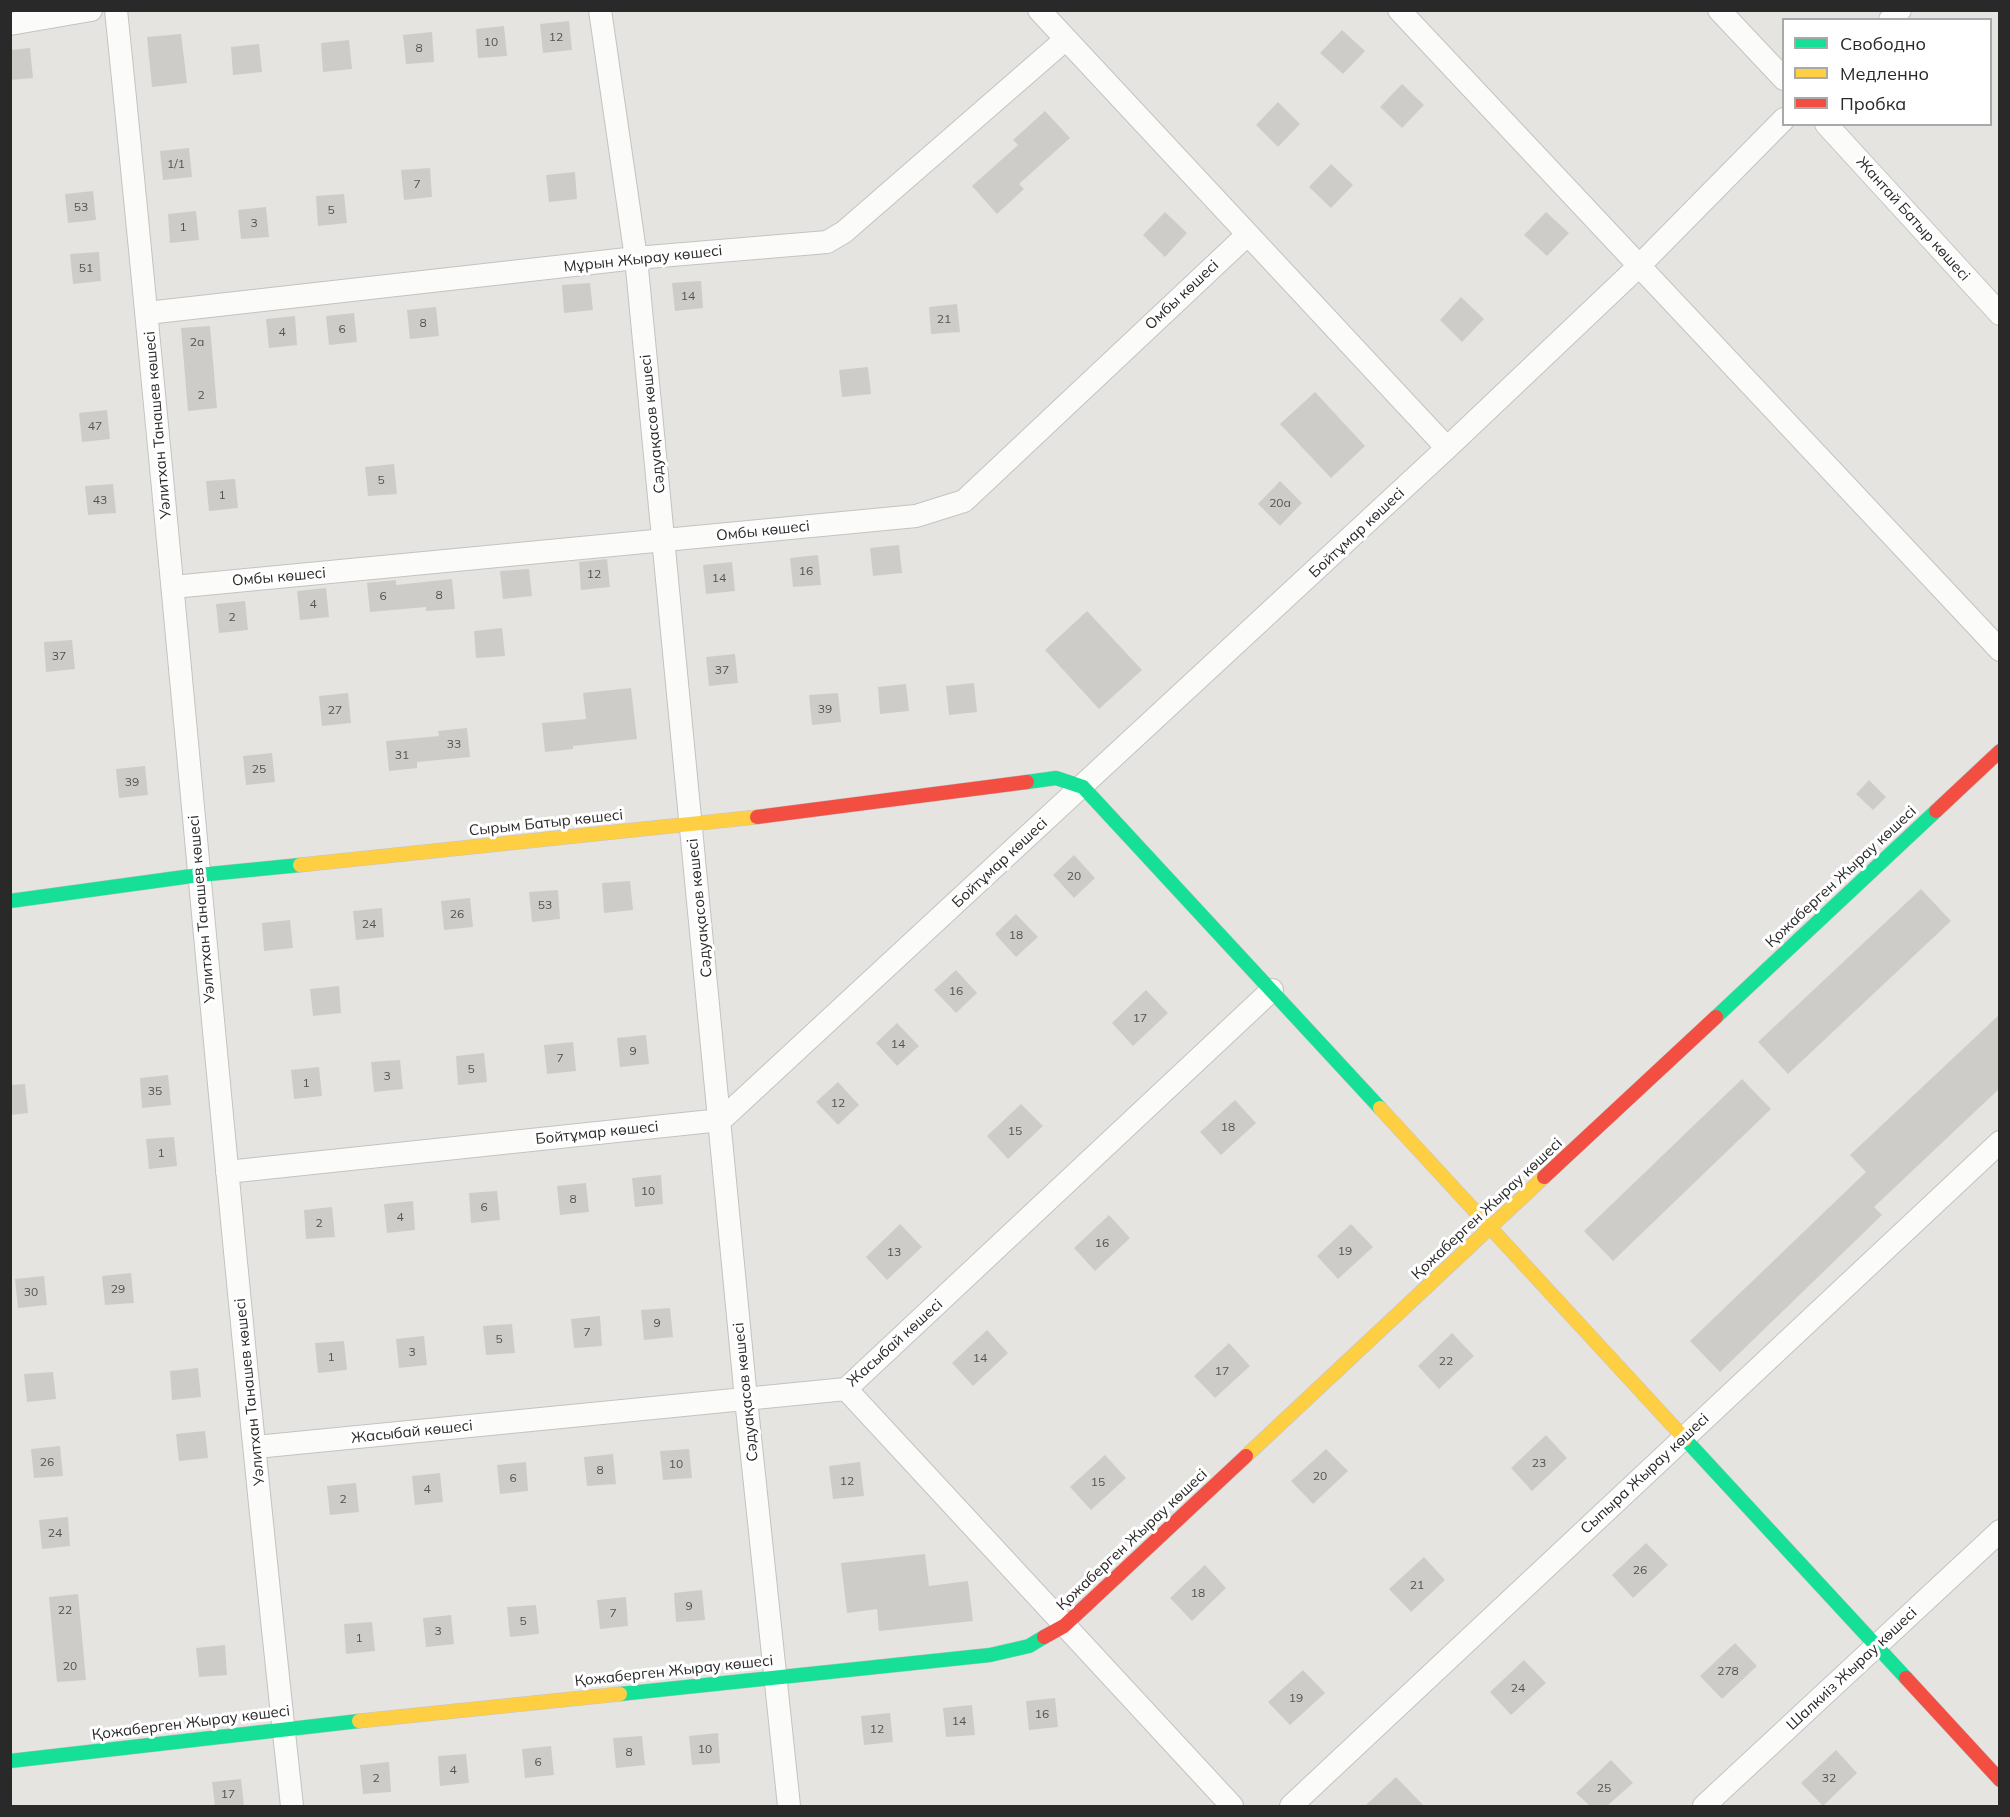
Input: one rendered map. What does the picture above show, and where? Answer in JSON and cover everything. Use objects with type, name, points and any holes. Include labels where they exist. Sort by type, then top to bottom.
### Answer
[{"type":"street","points":[[10,24],[91,10]]},
{"type":"street","name":"Уәлитхан Танашев көшесі","points":[[116,10],[147,313],[227,1172],[292,1806]]},
{"type":"street","name":"Сәдуақасов көшесі","points":[[600,10],[636,258],[721,1120],[746,1399],[789,1806]]},
{"type":"street","points":[[1039,10],[1447,448]]},
{"type":"street","points":[[1400,10],[2000,650]]},
{"type":"street","points":[[1719,10],[1782,77]]},
{"type":"street","name":"Мұрын Жырау көшесі","points":[[147,313],[636,258],[827,242],[844,232],[1066,39]]},
{"type":"street","name":"Бойтұмар көшесі","points":[[227,1172],[721,1120],[1447,448],[1640,265],[1782,121]]},
{"type":"street","name":"Жантай Батыр көшесі","points":[[1828,126],[2000,314]]},
{"type":"street","name":"Омбы көшесі","points":[[173,587],[916,516],[964,501],[1247,235]]},
{"type":"street","name":"Қожаберген Жырау көшесі","points":[[10,1761],[283,1729],[990,1655],[1029,1646],[1064,1626],[2000,751]]},
{"type":"street","name":"Сырым Батыр көшесі","points":[[10,901],[199,875],[692,825],[912,799],[1056,778],[1083,787]]},
{"type":"street","points":[[1083,787],[2000,1779]]},
{"type":"street","name":"Жасыбай көшесі","points":[[256,1448],[846,1389],[1272,990]]},
{"type":"street","name":"Сыпыра Жырау көшесі","points":[[1291,1806],[2000,1142]]},
{"type":"street","points":[[846,1389],[1232,1806]]},
{"type":"street","name":"Шалкиіз Жырау көшесі","points":[[1704,1806],[2000,1531]]},
{"type":"building","points":[[569,21],[572,50],[543,53],[540,24]]},
{"type":"building","points":[[504,26],[507,56],[478,58],[476,29]]},
{"type":"building","points":[[1342,30],[1365,51],[1343,74],[1320,53]]},
{"type":"building","points":[[432,32],[434,62],[406,64],[403,35]]},
{"type":"building","points":[[181,34],[187,83],[152,87],[147,37]]},
{"type":"building","points":[[349,40],[352,69],[323,72],[321,43]]},
{"type":"building","points":[[259,44],[262,72],[233,75],[231,47]]},
{"type":"building","points":[[30,48],[33,78],[10,80],[10,50]]},
{"type":"building","points":[[1402,84],[1424,105],[1402,128],[1380,107]]},
{"type":"building","points":[[1278,102],[1300,124],[1278,147],[1256,125]]},
{"type":"building","points":[[1045,111],[1070,138],[1019,184],[1024,189],[997,214],[972,186],[1018,145],[1013,140]]},
{"type":"building","points":[[189,148],[192,177],[163,180],[160,151]]},
{"type":"building","points":[[1331,164],[1353,185],[1331,208],[1309,187]]},
{"type":"building","points":[[430,168],[432,197],[404,200],[401,170]]},
{"type":"building","points":[[575,172],[577,199],[549,202],[546,175]]},
{"type":"building","points":[[93,191],[96,220],[68,223],[65,194]]},
{"type":"building","points":[[344,194],[347,223],[318,226],[316,196]]},
{"type":"building","points":[[266,207],[269,237],[241,239],[238,210]]},
{"type":"building","points":[[196,211],[199,240],[170,243],[168,214]]},
{"type":"building","points":[[1165,212],[1187,233],[1165,257],[1143,235]]},
{"type":"building","points":[[1546,212],[1569,233],[1547,256],[1524,235]]},
{"type":"building","points":[[99,252],[101,281],[73,284],[70,254]]},
{"type":"building","points":[[701,281],[703,308],[675,311],[672,283]]},
{"type":"building","points":[[590,283],[593,310],[564,313],[562,285]]},
{"type":"building","points":[[1461,297],[1484,319],[1462,342],[1440,320]]},
{"type":"building","points":[[957,304],[960,332],[931,334],[929,307]]},
{"type":"building","points":[[436,307],[439,336],[410,339],[407,310]]},
{"type":"building","points":[[354,313],[357,342],[329,345],[326,316]]},
{"type":"building","points":[[295,316],[297,345],[269,348],[266,319]]},
{"type":"building","points":[[210,326],[217,408],[188,411],[181,328]]},
{"type":"building","points":[[868,367],[871,394],[842,397],[839,370]]},
{"type":"building","points":[[1315,392],[1365,446],[1331,478],[1280,424]]},
{"type":"building","points":[[107,410],[110,439],[82,442],[79,413]]},
{"type":"building","points":[[394,464],[397,494],[368,496],[365,467]]},
{"type":"building","points":[[235,479],[238,508],[209,511],[206,481]]},
{"type":"building","points":[[1280,481],[1302,503],[1280,526],[1258,504]]},
{"type":"building","points":[[113,484],[116,513],[88,515],[85,486]]},
{"type":"building","points":[[899,545],[902,573],[873,576],[870,548]]},
{"type":"building","points":[[818,555],[821,585],[793,587],[790,558]]},
{"type":"building","points":[[607,559],[610,587],[581,590],[579,562]]},
{"type":"building","points":[[732,562],[735,591],[706,594],[703,565]]},
{"type":"building","points":[[529,569],[532,596],[503,599],[500,571]]},
{"type":"building","points":[[452,579],[455,609],[426,611],[426,607],[370,612],[367,583],[396,580],[396,585]]},
{"type":"building","points":[[326,588],[329,617],[300,620],[297,591]]},
{"type":"building","points":[[245,601],[248,630],[219,633],[216,604]]},
{"type":"building","points":[[1087,611],[1142,670],[1099,709],[1045,650]]},
{"type":"building","points":[[502,628],[505,656],[476,658],[474,631]]},
{"type":"building","points":[[72,640],[75,669],[46,672],[44,642]]},
{"type":"building","points":[[735,654],[738,683],[709,686],[706,657]]},
{"type":"building","points":[[974,683],[977,712],[949,715],[946,686]]},
{"type":"building","points":[[906,684],[909,711],[880,714],[878,687]]},
{"type":"building","points":[[631,688],[637,739],[573,746],[573,749],[545,752],[542,723],[586,719],[583,693]]},
{"type":"building","points":[[348,693],[351,723],[322,726],[319,696]]},
{"type":"building","points":[[838,693],[841,722],[812,725],[809,695]]},
{"type":"building","points":[[467,728],[470,757],[417,762],[417,768],[389,771],[386,741],[439,736],[438,731]]},
{"type":"building","points":[[272,753],[275,782],[246,785],[243,756]]},
{"type":"building","points":[[145,766],[148,795],[119,798],[116,769]]},
{"type":"building","points":[[1869,780],[1886,797],[1873,810],[1856,794]]},
{"type":"building","points":[[1074,855],[1095,878],[1074,898],[1053,875]]},
{"type":"building","points":[[630,881],[633,910],[604,913],[602,883]]},
{"type":"building","points":[[1921,889],[1951,921],[1788,1074],[1758,1042]]},
{"type":"building","points":[[558,890],[560,919],[532,922],[529,892]]},
{"type":"building","points":[[470,898],[473,927],[444,930],[441,901]]},
{"type":"building","points":[[382,908],[384,937],[356,940],[353,911]]},
{"type":"building","points":[[1016,914],[1038,937],[1016,957],[995,934]]},
{"type":"building","points":[[290,920],[293,948],[264,951],[262,923]]},
{"type":"building","points":[[956,970],[977,993],[956,1013],[934,990]]},
{"type":"building","points":[[339,986],[341,1013],[313,1016],[310,989]]},
{"type":"building","points":[[1146,990],[1168,1013],[1133,1046],[1112,1023]]},
{"type":"building","points":[[2000,1014],[2000,1088],[1874,1207],[1882,1215],[1720,1372],[1690,1341],[1866,1172],[1850,1155]]},
{"type":"building","points":[[897,1023],[919,1046],[897,1066],[876,1043]]},
{"type":"building","points":[[646,1035],[649,1064],[620,1067],[617,1038]]},
{"type":"building","points":[[573,1042],[576,1071],[547,1074],[544,1045]]},
{"type":"building","points":[[484,1053],[487,1082],[458,1085],[456,1056]]},
{"type":"building","points":[[400,1060],[403,1089],[374,1092],[371,1062]]},
{"type":"building","points":[[319,1067],[322,1096],[294,1099],[291,1070]]},
{"type":"building","points":[[168,1075],[171,1105],[142,1108],[140,1078]]},
{"type":"building","points":[[1742,1079],[1771,1109],[1613,1261],[1584,1231]]},
{"type":"building","points":[[838,1082],[859,1105],[838,1125],[816,1102]]},
{"type":"building","points":[[25,1084],[28,1113],[10,1115],[10,1085]]},
{"type":"building","points":[[1235,1100],[1256,1123],[1221,1155],[1200,1132]]},
{"type":"building","points":[[1021,1104],[1043,1126],[1008,1159],[987,1136]]},
{"type":"building","points":[[174,1137],[177,1166],[149,1169],[146,1139]]},
{"type":"building","points":[[661,1175],[663,1204],[635,1207],[632,1178]]},
{"type":"building","points":[[586,1183],[589,1212],[560,1215],[557,1186]]},
{"type":"building","points":[[497,1191],[500,1220],[471,1223],[469,1193]]},
{"type":"building","points":[[413,1201],[415,1230],[387,1233],[384,1204]]},
{"type":"building","points":[[332,1207],[335,1237],[306,1239],[304,1210]]},
{"type":"building","points":[[1109,1215],[1130,1238],[1095,1271],[1074,1248]]},
{"type":"building","points":[[900,1224],[922,1247],[887,1280],[866,1257]]},
{"type":"building","points":[[1351,1224],[1373,1247],[1338,1279],[1317,1256]]},
{"type":"building","points":[[131,1273],[134,1303],[105,1305],[102,1276]]},
{"type":"building","points":[[44,1276],[47,1305],[18,1308],[15,1279]]},
{"type":"building","points":[[670,1308],[673,1337],[644,1340],[641,1310]]},
{"type":"building","points":[[600,1316],[602,1346],[574,1348],[571,1319]]},
{"type":"building","points":[[512,1324],[515,1353],[486,1355],[483,1326]]},
{"type":"building","points":[[987,1330],[1008,1353],[973,1386],[952,1363]]},
{"type":"building","points":[[1452,1333],[1474,1356],[1439,1389],[1418,1366]]},
{"type":"building","points":[[424,1336],[427,1365],[399,1368],[396,1339]]},
{"type":"building","points":[[344,1341],[347,1370],[318,1373],[315,1343]]},
{"type":"building","points":[[1229,1343],[1250,1366],[1215,1398],[1194,1376]]},
{"type":"building","points":[[198,1368],[201,1397],[172,1400],[170,1371]]},
{"type":"building","points":[[53,1372],[56,1399],[27,1402],[24,1374]]},
{"type":"building","points":[[205,1431],[208,1458],[179,1461],[176,1434]]},
{"type":"building","points":[[1546,1435],[1567,1458],[1532,1491],[1511,1468]]},
{"type":"building","points":[[60,1446],[63,1476],[34,1478],[31,1449]]},
{"type":"building","points":[[689,1449],[692,1478],[663,1480],[660,1451]]},
{"type":"building","points":[[1326,1449],[1348,1471],[1313,1504],[1291,1481]]},
{"type":"building","points":[[613,1454],[616,1484],[587,1486],[584,1457]]},
{"type":"building","points":[[1105,1455],[1126,1478],[1091,1510],[1070,1487]]},
{"type":"building","points":[[526,1462],[528,1491],[500,1494],[497,1465]]},
{"type":"building","points":[[860,1462],[864,1496],[833,1499],[829,1466]]},
{"type":"building","points":[[440,1473],[443,1502],[415,1505],[412,1476]]},
{"type":"building","points":[[356,1483],[359,1512],[330,1515],[327,1486]]},
{"type":"building","points":[[68,1517],[70,1546],[42,1549],[39,1520]]},
{"type":"building","points":[[1646,1543],[1668,1565],[1633,1598],[1612,1575]]},
{"type":"building","points":[[925,1554],[929,1586],[968,1581],[973,1621],[879,1631],[877,1609],[847,1613],[841,1563]]},
{"type":"building","points":[[1424,1557],[1445,1580],[1411,1612],[1389,1589]]},
{"type":"building","points":[[1205,1565],[1226,1588],[1192,1621],[1170,1598]]},
{"type":"building","points":[[702,1590],[705,1620],[676,1622],[674,1593]]},
{"type":"building","points":[[78,1594],[86,1680],[57,1682],[49,1597]]},
{"type":"building","points":[[626,1597],[628,1626],[600,1629],[597,1600]]},
{"type":"building","points":[[536,1605],[539,1634],[510,1637],[507,1607]]},
{"type":"building","points":[[451,1615],[454,1644],[426,1647],[423,1618]]},
{"type":"building","points":[[372,1622],[375,1651],[346,1654],[344,1624]]},
{"type":"building","points":[[1735,1643],[1757,1666],[1722,1699],[1700,1676]]},
{"type":"building","points":[[225,1645],[227,1675],[199,1677],[196,1648]]},
{"type":"building","points":[[1524,1660],[1546,1683],[1511,1715],[1490,1692]]},
{"type":"building","points":[[1303,1670],[1325,1693],[1290,1725],[1268,1702]]},
{"type":"building","points":[[1055,1698],[1058,1727],[1029,1730],[1026,1701]]},
{"type":"building","points":[[972,1705],[975,1735],[946,1737],[943,1708]]},
{"type":"building","points":[[890,1713],[893,1742],[864,1745],[861,1716]]},
{"type":"building","points":[[718,1733],[720,1763],[692,1765],[689,1736]]},
{"type":"building","points":[[642,1736],[645,1765],[616,1768],[613,1738]]},
{"type":"building","points":[[551,1746],[554,1775],[525,1778],[522,1749]]},
{"type":"building","points":[[1836,1750],[1857,1773],[1823,1806],[1801,1783]]},
{"type":"building","points":[[466,1754],[469,1783],[440,1786],[438,1756]]},
{"type":"building","points":[[1611,1760],[1633,1783],[1607,1806],[1590,1806],[1576,1793]]},
{"type":"building","points":[[389,1762],[391,1792],[363,1794],[360,1765]]},
{"type":"building","points":[[1396,1777],[1424,1806],[1365,1806]]},
{"type":"building","points":[[241,1779],[244,1806],[215,1806],[212,1782]]},
{"type":"traffic: fast","points":[[1027,782],[1056,778],[1083,787],[1380,1108]]},
{"type":"traffic: fast","points":[[1716,1017],[1936,811]]},
{"type":"traffic: fast","points":[[10,901],[199,875],[300,865]]},
{"type":"traffic: fast","points":[[1685,1439],[1906,1678]]},
{"type":"traffic: fast","points":[[620,1694],[990,1655],[1029,1646],[1044,1637]]},
{"type":"traffic: fast","points":[[10,1761],[359,1721]]},
{"type":"traffic: slow","points":[[300,865],[757,817]]},
{"type":"traffic: slow","points":[[1380,1108],[1685,1439]]},
{"type":"traffic: slow","points":[[1246,1456],[1544,1177]]},
{"type":"traffic: slow","points":[[359,1721],[620,1694]]},
{"type":"traffic: jam","points":[[1936,811],[2000,751]]},
{"type":"traffic: jam","points":[[757,817],[1027,782]]},
{"type":"traffic: jam","points":[[1544,1177],[1716,1017]]},
{"type":"traffic: jam","points":[[1044,1637],[1064,1626],[1246,1456]]},
{"type":"traffic: jam","points":[[1906,1678],[2000,1780]]}]
